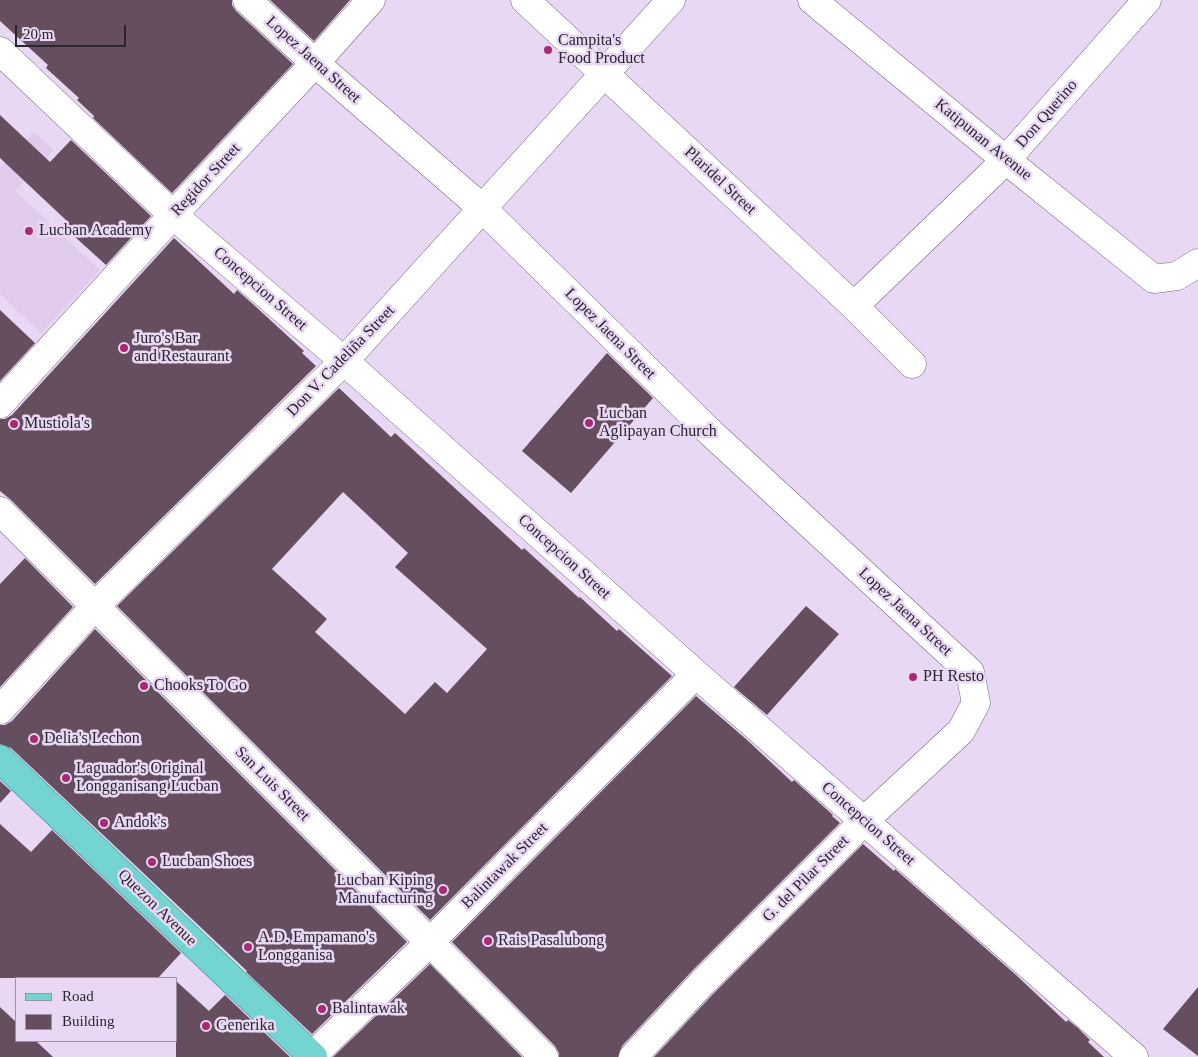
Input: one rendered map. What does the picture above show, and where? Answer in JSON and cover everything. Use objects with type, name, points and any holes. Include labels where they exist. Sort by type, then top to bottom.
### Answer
[{"type":"main road","name":"Quezon Avenue","points":[[0,759],[312,1057]]},
{"type":"street","name":"Lopez Jaena Street","points":[[247,0],[315,63],[482,208],[711,433],[970,672]]},
{"type":"street","name":"Regidor Street","points":[[0,404],[371,0]]},
{"type":"street","name":"Plaridel Street","points":[[525,0],[854,306],[912,364]]},
{"type":"street","name":"Don V. Cadeliña Street","points":[[0,710],[95,606],[344,361],[672,0]]},
{"type":"street","name":"Katipunan Avenue","points":[[812,0],[1154,279],[1177,276],[1198,263]]},
{"type":"street","name":"Don Querino","points":[[854,306],[1006,160],[1147,0]]},
{"type":"street","name":"Concepcion Street","points":[[0,51],[173,215],[344,361],[696,674],[1134,1057]]},
{"type":"street","name":"San Luis Street","points":[[0,511],[544,1057]]},
{"type":"street","name":"G. del Pilar Street","points":[[633,1057],[702,983],[864,821],[961,731],[976,703],[970,672]]},
{"type":"street","name":"Balintawak Street","points":[[312,1057],[429,943],[696,674]]},
{"type":"shaded area","name":"Lucban Academy","points":[[34,132],[54,150],[15,191],[100,270],[41,333],[0,294],[0,168]]},
{"type":"building","points":[[0,0],[232,0],[232,5],[236,11],[293,64],[172,193],[93,118],[94,116],[77,100],[79,98],[46,68],[48,65],[0,21]]},
{"type":"building","points":[[270,0],[350,0],[314,41]]},
{"type":"building","points":[[0,115],[50,162],[71,140],[151,216],[106,265],[64,227],[68,222],[0,158]]},
{"type":"building","points":[[174,238],[234,294],[237,290],[255,306],[304,351],[302,353],[316,366],[95,584],[0,491],[0,419],[5,419],[12,415]]},
{"type":"building","points":[[0,310],[35,343],[0,381]]},
{"type":"building","name":"Lucban Aglipayan Church","points":[[607,353],[653,398],[571,493],[522,451]]},
{"type":"building","points":[[339,388],[391,437],[395,433],[522,550],[524,548],[617,631],[619,629],[672,676],[430,920],[117,606]],"holes":[[[343,492],[408,553],[395,567],[487,649],[447,693],[435,682],[405,714],[315,632],[327,619],[272,569]]]},
{"type":"building","points":[[25,558],[73,607],[0,687],[0,584]]},
{"type":"building","points":[[806,606],[839,634],[767,715],[734,687]]},
{"type":"building","points":[[95,629],[407,942],[312,1034],[11,748],[0,744],[0,725],[5,725],[12,721]]},
{"type":"building","points":[[696,696],[792,782],[794,780],[840,823],[691,972],[622,1046],[618,1057],[559,1057],[555,1046],[452,942]]},
{"type":"building","points":[[0,781],[11,791],[0,803]]},
{"type":"building","points":[[0,824],[31,852],[52,830],[181,953],[159,977],[0,978]]},
{"type":"building","points":[[863,844],[894,871],[895,869],[1015,974],[1066,1022],[1068,1020],[1078,1028],[1090,1040],[1088,1042],[1104,1057],[654,1057],[713,994]]},
{"type":"building","points":[[430,964],[522,1057],[333,1057]]},
{"type":"building","points":[[178,983],[209,1011],[225,995],[290,1057],[176,1057],[176,1042],[178,1042]]},
{"type":"building","points":[[1198,987],[1198,1056],[1163,1029]]},
{"type":"building","points":[[0,1007],[15,1021],[15,1042],[37,1042],[53,1057],[0,1057]]},
{"type":"place","name":"Campita's Food Product","points":[[548,50]]},
{"type":"place","name":"Lucban Academy","points":[[29,231]]},
{"type":"place","name":"Juro's Bar and Restaurant","points":[[124,348]]},
{"type":"place","name":"Lucban Aglipayan Church","points":[[589,423]]},
{"type":"place","name":"Mustiola's","points":[[14,424]]},
{"type":"place","name":"PH Resto","points":[[913,677]]},
{"type":"place","name":"Chooks To Go","points":[[144,686]]},
{"type":"place","name":"Delia's Lechon","points":[[34,739]]},
{"type":"place","name":"Laguador's Original Longganisang Lucban","points":[[66,778]]},
{"type":"place","name":"Andok's","points":[[104,823]]},
{"type":"place","name":"Lucban Shoes","points":[[152,862]]},
{"type":"place","name":"Lucban Kiping Manufacturing","points":[[443,890]]},
{"type":"place","name":"Rais Pasalubong","points":[[488,941]]},
{"type":"place","name":"A.D. Empamano's Longganisa","points":[[248,947]]},
{"type":"place","name":"Balintawak","points":[[322,1009]]},
{"type":"place","name":"Generika","points":[[206,1026]]}]
